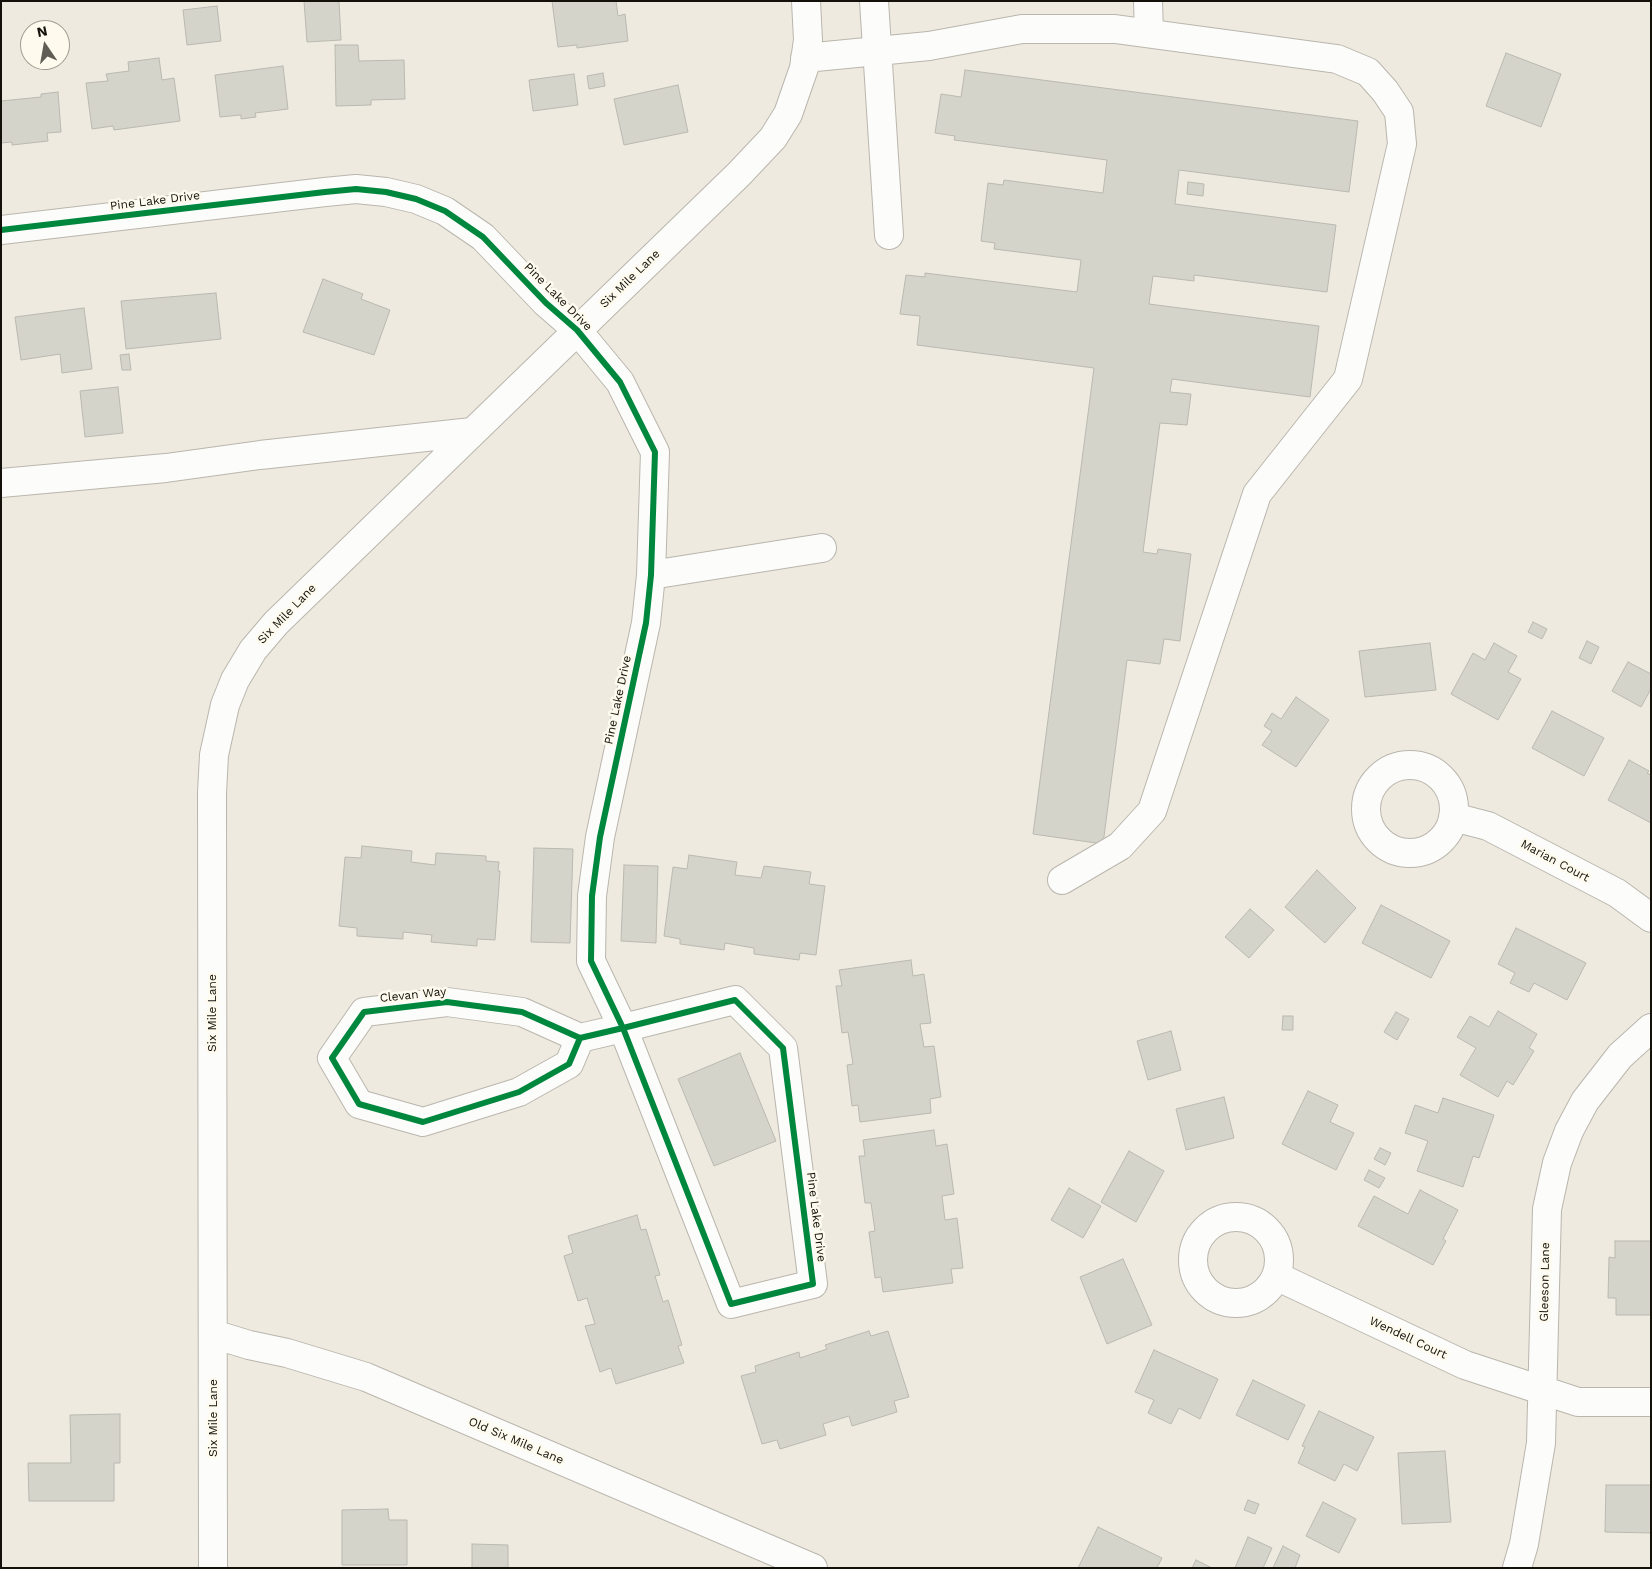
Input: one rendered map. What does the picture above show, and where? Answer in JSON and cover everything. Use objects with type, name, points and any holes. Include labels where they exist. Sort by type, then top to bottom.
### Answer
[{"type":"street","name":"Six Mile Lane","points":[[213,1568],[212,793],[214,755],[225,705],[235,680],[253,650],[276,623],[739,174],[773,138],[788,114],[796,95],[805,58],[808,40],[806,1]]},
{"type":"street","points":[[874,1],[889,236]]},
{"type":"street","points":[[1148,1],[1149,33]]},
{"type":"street","points":[[805,58],[929,46],[1022,29],[1115,29],[1337,59],[1368,72],[1385,91],[1399,112],[1402,144],[1348,379],[1257,494],[1152,811],[1120,846],[1062,880]]},
{"type":"street","name":"Pine Lake Drive","points":[[1,230],[325,192],[356,190],[386,192],[416,199],[445,211],[483,237],[546,303],[577,330],[620,382],[655,452],[651,575],[646,623],[600,837],[592,896],[591,961],[623,1028],[731,1304],[813,1284],[784,1048],[735,1000],[623,1028]]},
{"type":"street","points":[[1,482],[166,468],[260,455],[472,432]]},
{"type":"street","points":[[651,575],[822,548]]},
{"type":"street","name":"Marian Court","points":[[1454,818],[1488,826],[1617,893],[1651,918]]},
{"type":"street","name":"Clevan Way","points":[[446,1002],[522,1012],[580,1038],[569,1064],[519,1092],[423,1122],[359,1104],[332,1058],[364,1012],[446,1002]]},
{"type":"street","points":[[580,1038],[623,1028]]},
{"type":"street","name":"Gleeson Lane","points":[[1518,1568],[1524,1544],[1540,1443],[1547,1209],[1557,1163],[1569,1131],[1585,1100],[1620,1056],[1651,1028]]},
{"type":"street","name":"Wendell Court","points":[[1276,1276],[1465,1365],[1578,1402],[1651,1402]]},
{"type":"street","name":"Old Six Mile Lane","points":[[213,1334],[249,1345],[287,1353],[366,1377],[813,1568]]},
{"type":"building","points":[[304,1],[339,1],[341,40],[307,42]]},
{"type":"building","points":[[552,1],[616,1],[618,16],[625,14],[628,41],[577,48],[577,45],[558,47]]},
{"type":"building","points":[[217,6],[221,41],[187,45],[183,10]]},
{"type":"building","points":[[335,45],[358,45],[359,61],[404,60],[405,99],[371,100],[371,105],[336,106]]},
{"type":"building","points":[[1506,53],[1561,74],[1541,127],[1486,106]]},
{"type":"building","points":[[159,58],[162,80],[174,78],[180,121],[114,130],[113,126],[92,129],[86,83],[108,81],[106,74],[129,71],[128,62]]},
{"type":"building","points":[[283,66],[288,109],[255,113],[256,117],[241,119],[241,115],[220,117],[215,75]]},
{"type":"building","points":[[965,70],[1358,121],[1349,192],[1179,170],[1175,204],[1336,225],[1327,292],[1194,275],[1194,281],[1153,276],[1149,304],[1319,326],[1310,397],[1172,379],[1170,392],[1191,394],[1187,425],[1160,423],[1143,552],[1157,554],[1158,549],[1191,554],[1180,641],[1164,639],[1160,664],[1127,660],[1103,844],[1033,834],[1094,368],[917,345],[920,316],[900,314],[906,275],[925,277],[925,273],[1077,292],[1081,260],[994,249],[995,243],[981,241],[988,183],[1003,185],[1004,180],[1103,193],[1107,160],[954,140],[955,136],[935,133],[941,94],[961,97]]},
{"type":"building","points":[[603,73],[605,86],[589,89],[587,76]]},
{"type":"building","points":[[574,74],[578,105],[533,111],[529,80]]},
{"type":"building","points":[[678,85],[688,132],[624,145],[614,99]]},
{"type":"building","points":[[58,92],[61,132],[47,133],[48,141],[12,145],[12,142],[1,143],[1,101],[41,97],[41,94]]},
{"type":"building","points":[[1188,182],[1204,184],[1203,196],[1187,194]]},
{"type":"building","points":[[323,279],[363,294],[361,299],[390,310],[374,355],[303,332]]},
{"type":"building","points":[[216,293],[221,339],[126,349],[121,301]]},
{"type":"building","points":[[84,308],[92,369],[62,373],[60,354],[21,360],[15,317]]},
{"type":"building","points":[[129,354],[131,370],[122,370],[120,355]]},
{"type":"building","points":[[118,387],[123,433],[85,437],[80,391]]},
{"type":"building","points":[[1533,622],[1547,629],[1542,639],[1528,632]]},
{"type":"building","points":[[1587,641],[1599,647],[1591,664],[1579,658]]},
{"type":"building","points":[[1430,643],[1436,690],[1365,697],[1359,651]]},
{"type":"building","points":[[1494,643],[1517,656],[1508,672],[1521,679],[1498,720],[1451,694],[1473,653],[1485,660]]},
{"type":"building","points":[[1628,662],[1651,674],[1651,689],[1641,707],[1612,691]]},
{"type":"building","points":[[1296,697],[1329,720],[1296,767],[1262,745],[1272,731],[1264,726],[1272,713],[1281,719]]},
{"type":"building","points":[[1552,711],[1604,738],[1584,776],[1532,748]]},
{"type":"building","points":[[1629,760],[1649,771],[1647,773],[1651,775],[1651,823],[1608,800]]},
{"type":"building","points":[[362,846],[412,851],[411,862],[435,865],[436,853],[486,856],[486,861],[499,862],[495,940],[477,939],[477,946],[431,942],[432,935],[403,932],[403,939],[357,936],[357,928],[339,926],[345,857],[361,858]]},
{"type":"building","points":[[534,848],[573,849],[570,943],[531,942]]},
{"type":"building","points":[[689,855],[737,862],[735,875],[761,878],[764,866],[811,872],[809,884],[825,886],[816,955],[800,953],[799,960],[754,954],[754,948],[725,943],[724,950],[680,944],[680,939],[664,936],[673,867],[687,869]]},
{"type":"building","points":[[624,865],[658,866],[656,943],[621,941]]},
{"type":"building","points":[[1317,870],[1356,908],[1325,943],[1285,907]]},
{"type":"building","points":[[1381,905],[1450,941],[1431,978],[1362,943]]},
{"type":"building","points":[[1250,909],[1274,930],[1249,958],[1225,937]]},
{"type":"building","points":[[1516,928],[1586,963],[1567,1000],[1534,983],[1529,992],[1510,983],[1515,973],[1498,964]]},
{"type":"building","points":[[911,960],[913,976],[924,974],[931,1023],[920,1024],[924,1047],[934,1046],[941,1097],[930,1099],[931,1113],[860,1122],[858,1105],[852,1106],[847,1065],[853,1064],[848,1032],[842,1033],[836,986],[842,986],[839,970]]},
{"type":"building","points":[[1498,1011],[1537,1034],[1529,1048],[1534,1051],[1513,1085],[1507,1081],[1498,1097],[1460,1075],[1476,1048],[1457,1037],[1470,1016],[1489,1027]]},
{"type":"building","points":[[1396,1012],[1409,1019],[1397,1040],[1384,1032]]},
{"type":"building","points":[[1283,1016],[1293,1016],[1293,1030],[1282,1030]]},
{"type":"building","points":[[1171,1031],[1181,1070],[1148,1080],[1137,1041]]},
{"type":"building","points":[[740,1053],[776,1141],[714,1166],[678,1079]]},
{"type":"building","points":[[1308,1091],[1338,1105],[1330,1122],[1354,1133],[1336,1170],[1282,1144]]},
{"type":"building","points":[[1224,1097],[1234,1138],[1186,1150],[1176,1109]]},
{"type":"building","points":[[1443,1098],[1494,1115],[1479,1158],[1473,1156],[1463,1187],[1417,1171],[1428,1141],[1405,1133],[1415,1105],[1438,1113]]},
{"type":"building","points":[[934,1130],[936,1146],[947,1144],[954,1194],[942,1196],[945,1220],[957,1218],[963,1268],[951,1269],[953,1283],[883,1292],[881,1277],[875,1278],[869,1232],[875,1231],[871,1203],[865,1203],[859,1156],[865,1156],[863,1140]]},
{"type":"building","points":[[1380,1148],[1391,1153],[1385,1165],[1374,1159]]},
{"type":"building","points":[[1129,1151],[1164,1171],[1136,1222],[1101,1202]]},
{"type":"building","points":[[1369,1170],[1385,1178],[1379,1188],[1364,1180]]},
{"type":"building","points":[[1069,1188],[1101,1206],[1083,1238],[1051,1220]]},
{"type":"building","points":[[1420,1190],[1458,1210],[1443,1239],[1446,1241],[1433,1265],[1358,1226],[1374,1196],[1408,1214]]},
{"type":"building","points":[[637,1215],[641,1230],[646,1229],[660,1275],[655,1276],[663,1302],[668,1300],[682,1345],[678,1346],[684,1363],[616,1384],[611,1368],[600,1372],[585,1326],[595,1324],[587,1298],[578,1301],[564,1256],[573,1253],[568,1236]]},
{"type":"building","points":[[1615,1241],[1651,1241],[1651,1315],[1616,1315],[1616,1298],[1608,1298],[1609,1257],[1615,1258]]},
{"type":"building","points":[[1123,1259],[1152,1325],[1107,1344],[1080,1277]]},
{"type":"building","points":[[869,1331],[871,1336],[888,1331],[909,1397],[894,1401],[897,1412],[852,1426],[849,1416],[823,1424],[826,1435],[780,1449],[777,1440],[762,1444],[741,1376],[756,1372],[755,1366],[799,1352],[800,1358],[827,1349],[825,1345]]},
{"type":"building","points":[[1154,1350],[1218,1379],[1200,1419],[1179,1408],[1171,1424],[1148,1413],[1154,1400],[1135,1392]]},
{"type":"building","points":[[1253,1380],[1305,1405],[1288,1440],[1236,1415]]},
{"type":"building","points":[[1319,1411],[1374,1437],[1357,1471],[1344,1464],[1335,1481],[1298,1463],[1305,1447],[1302,1446]]},
{"type":"building","points":[[120,1414],[120,1463],[114,1463],[114,1501],[29,1501],[28,1463],[71,1463],[70,1415]]},
{"type":"building","points":[[1445,1451],[1451,1522],[1402,1524],[1398,1453]]},
{"type":"building","points":[[1606,1485],[1651,1485],[1651,1533],[1605,1532]]},
{"type":"building","points":[[1248,1500],[1259,1504],[1255,1514],[1244,1510]]},
{"type":"building","points":[[1323,1502],[1356,1519],[1339,1553],[1306,1536]]},
{"type":"building","points":[[388,1509],[389,1520],[407,1520],[407,1565],[342,1565],[342,1510]]},
{"type":"building","points":[[1098,1527],[1162,1558],[1157,1568],[1078,1568]]},
{"type":"building","points":[[1248,1537],[1272,1548],[1263,1568],[1235,1568]]},
{"type":"building","points":[[472,1544],[508,1545],[508,1568],[472,1568]]},
{"type":"building","points":[[1283,1546],[1300,1555],[1295,1568],[1273,1568]]},
{"type":"building","points":[[1196,1560],[1212,1568],[1192,1568]]},
{"type":"cycle path","points":[[1,230],[356,189],[386,192],[416,199],[445,211],[483,237],[546,303],[577,330],[620,382],[655,452],[651,575],[646,623],[600,837],[592,896],[591,961],[623,1028],[731,1304],[813,1284],[783,1048],[735,1000],[623,1028],[580,1038],[522,1012],[447,1002],[364,1012],[332,1058],[359,1104],[423,1122],[519,1092],[569,1064],[580,1038]]}]
